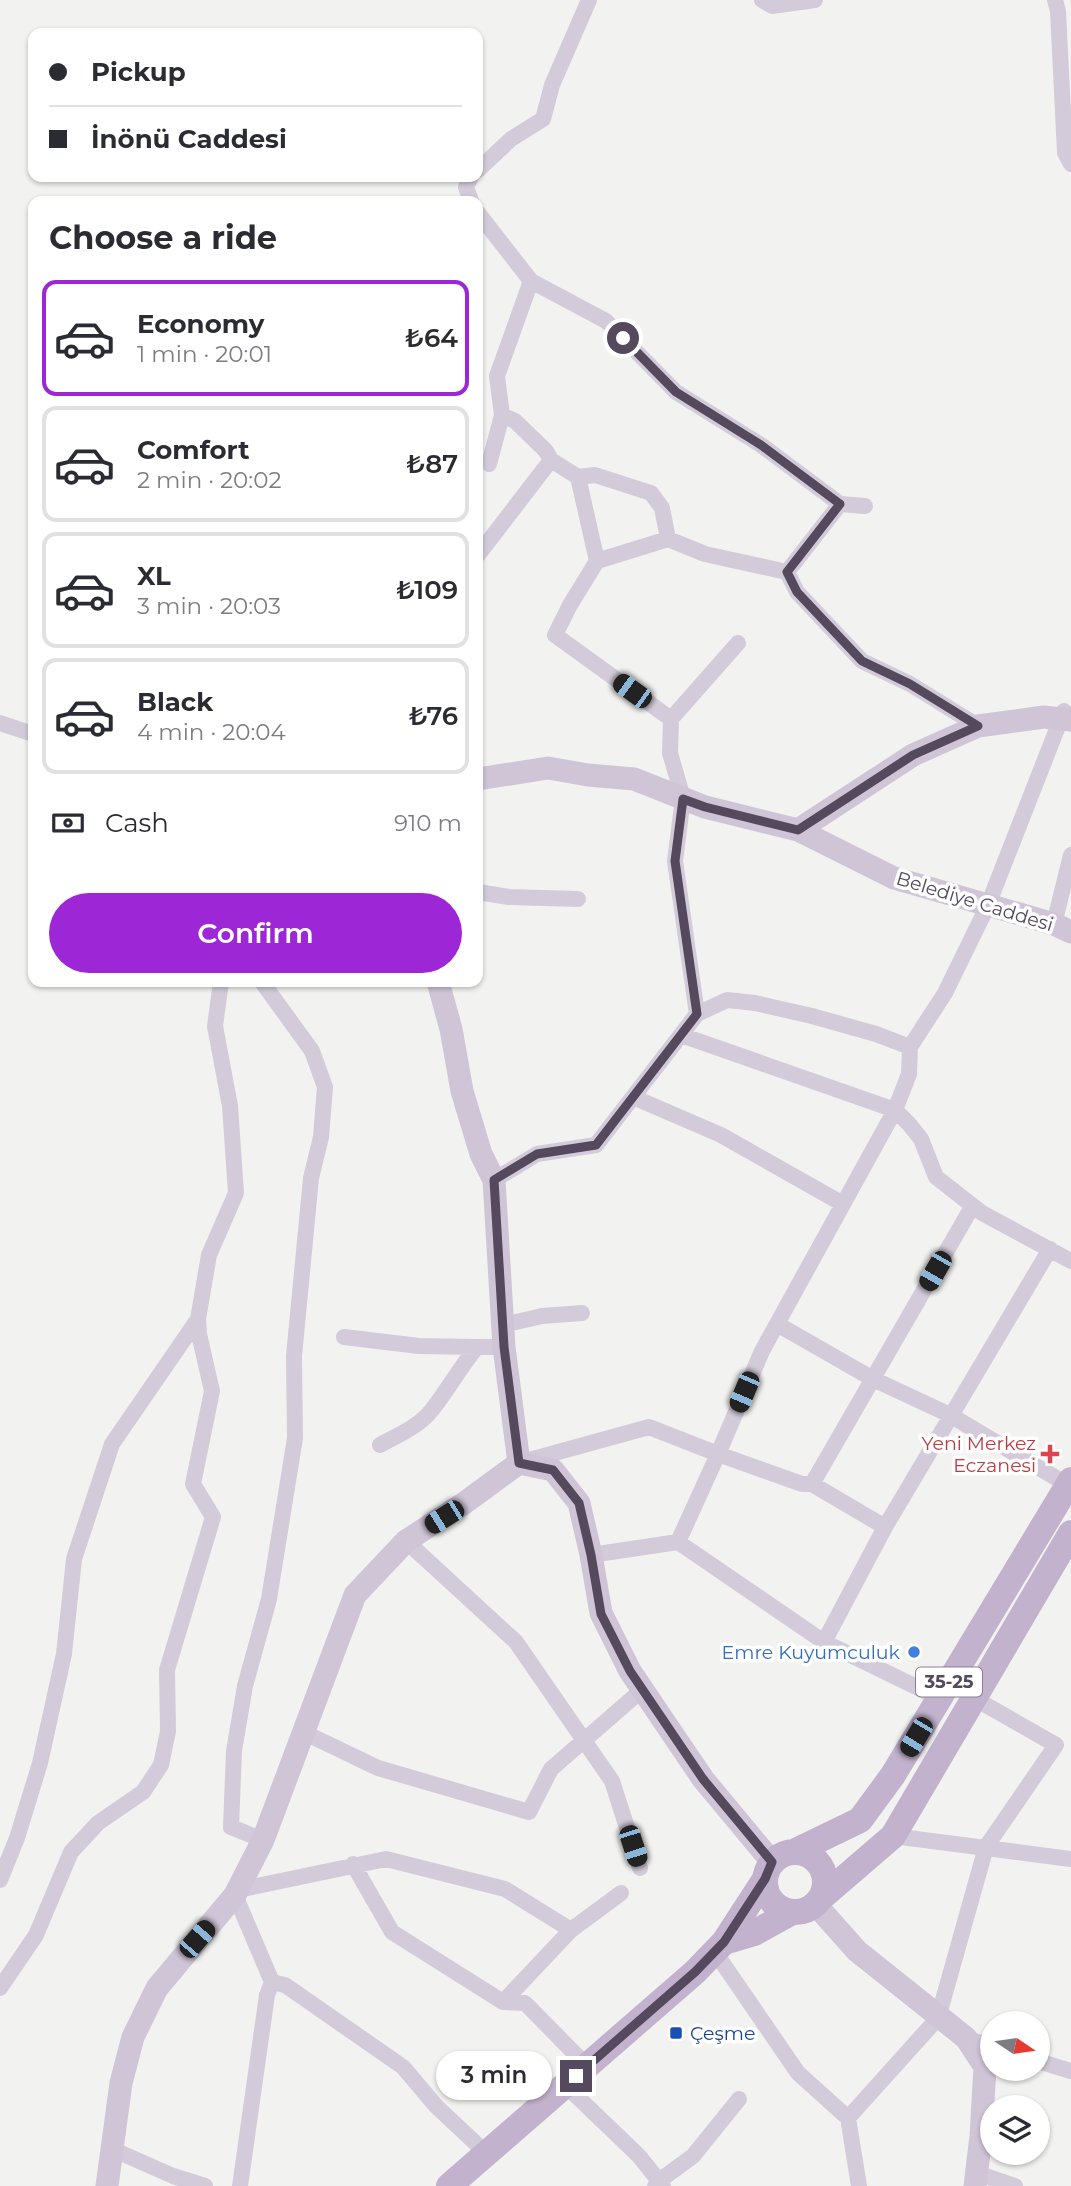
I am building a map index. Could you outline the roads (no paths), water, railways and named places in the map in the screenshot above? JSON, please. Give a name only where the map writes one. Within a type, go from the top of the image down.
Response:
[{"type":"main road","points":[[798,830],[913,755],[978,726],[1062,715]]},
{"type":"main road","name":"Belediye Caddesi","points":[[483,778],[548,768],[634,779],[705,807],[798,830],[894,878],[1062,928]]},
{"type":"main road","points":[[439,987],[451,1029],[462,1091],[481,1154],[494,1180],[503,1336],[519,1463]]},
{"type":"main road","points":[[107,2186],[121,2083],[133,2036],[157,1988],[237,1892],[263,1840],[355,1595],[406,1541],[519,1463],[553,1470],[579,1503],[601,1614],[630,1671],[703,1779],[778,1864]]},
{"type":"main road","name":"35-25","points":[[449,2186],[695,1972],[720,1947],[778,1864],[860,1820],[893,1775],[1069,1483]]},
{"type":"main road","name":"35-25","points":[[720,1947],[809,1905],[893,1836],[1071,1533]]},
{"type":"main road","points":[[813,1857],[824,1871],[826,1880],[809,1905],[783,1909],[769,1897],[778,1864],[813,1857]]},
{"type":"main road","points":[[809,1905],[857,1951],[966,2038],[985,2067],[976,2179]]},
{"type":"street","points":[[483,165],[511,139],[543,119],[552,85],[589,0]]},
{"type":"street","points":[[762,0],[772,6],[815,0]]},
{"type":"street","points":[[1055,0],[1058,11],[1065,153],[1071,164]]},
{"type":"street","points":[[483,219],[531,281],[606,321],[676,392],[761,445],[840,504],[865,506]]},
{"type":"street","points":[[489,464],[502,415],[497,376],[531,281]]},
{"type":"street","points":[[502,415],[515,421],[546,451],[551,460],[578,477],[595,475],[651,493],[662,508],[667,539]]},
{"type":"street","points":[[483,548],[551,460]]},
{"type":"street","points":[[578,477],[597,561]]},
{"type":"street","points":[[787,572],[840,504]]},
{"type":"street","points":[[671,719],[555,635],[597,561],[667,539],[705,554],[787,572]]},
{"type":"street","points":[[787,572],[797,592],[862,661],[910,684],[978,726]]},
{"type":"street","points":[[697,1014],[675,861],[683,799],[670,753],[671,719],[738,643]]},
{"type":"street","points":[[678,1542],[761,1351],[895,1110],[909,1073],[910,1047],[945,993],[988,905],[1062,715]]},
{"type":"street","points":[[0,723],[28,732]]},
{"type":"street","points":[[1062,928],[1071,855]]},
{"type":"street","points":[[483,893],[509,897],[578,899]]},
{"type":"street","points":[[0,1988],[36,1935],[71,1852],[98,1823],[143,1792],[161,1765],[168,1731],[167,1670],[213,1517],[193,1484],[212,1391],[198,1320],[209,1255],[236,1193],[230,1106],[215,1026],[219,987]]},
{"type":"street","points":[[263,1840],[231,1827],[234,1751],[245,1686],[269,1599],[295,1438],[294,1356],[311,1178],[321,1138],[325,1087],[312,1051],[266,987]]},
{"type":"street","points":[[494,1180],[537,1154],[596,1145],[697,1014],[727,1000],[755,1003],[876,1034],[910,1047]]},
{"type":"street","points":[[681,1035],[895,1110],[921,1139],[936,1177],[972,1207],[1071,1261]]},
{"type":"street","points":[[633,1097],[720,1135],[843,1204]]},
{"type":"street","points":[[812,1484],[972,1207]]},
{"type":"street","points":[[824,1642],[885,1527],[1050,1249]]},
{"type":"street","points":[[344,1337],[419,1346],[477,1347],[542,1316],[582,1314]]},
{"type":"street","points":[[0,1880],[17,1838],[40,1763],[64,1654],[75,1559],[112,1444],[198,1320]]},
{"type":"street","points":[[776,1324],[873,1379],[950,1415],[1069,1483]]},
{"type":"street","points":[[380,1445],[411,1429],[430,1412],[462,1364],[477,1347]]},
{"type":"street","points":[[519,1463],[649,1427],[802,1484],[812,1484],[885,1527]]},
{"type":"street","points":[[406,1541],[516,1643],[612,1781],[640,1868]]},
{"type":"street","points":[[591,1555],[678,1542],[824,1642],[939,1698]]},
{"type":"street","points":[[303,1732],[378,1768],[529,1812],[551,1769],[643,1689]]},
{"type":"street","points":[[848,2118],[938,2018],[986,1847],[1056,1745],[986,1705]]},
{"type":"street","points":[[893,1836],[1069,1854]]},
{"type":"street","points":[[240,2186],[267,1995],[272,1982],[237,1892],[353,1864],[386,1859],[506,1889],[571,1930]]},
{"type":"street","points":[[353,1864],[392,1932],[503,2002],[525,2003],[587,2066]]},
{"type":"street","points":[[503,2002],[571,1930],[621,1893]]},
{"type":"street","points":[[720,1947],[797,2073],[848,2118],[859,2186]]},
{"type":"street","points":[[272,1982],[285,1985],[403,2067],[436,2106],[486,2153]]},
{"type":"street","points":[[966,2038],[980,2043]]},
{"type":"street","points":[[1050,2065],[1071,2071]]},
{"type":"street","points":[[565,2085],[639,2156],[659,2184],[693,2156],[739,2099]]},
{"type":"street","points":[[112,2149],[173,2176],[205,2186]]},
{"type":"street","points":[[976,2179],[1015,2186]]},
{"type":"place","name":"Yeni Merkez Eczanesi","points":[[1050,1454]]},
{"type":"place","name":"Emre Kuyumculuk","points":[[914,1652]]},
{"type":"place","name":"Çeşme","points":[[676,2033]]}]
